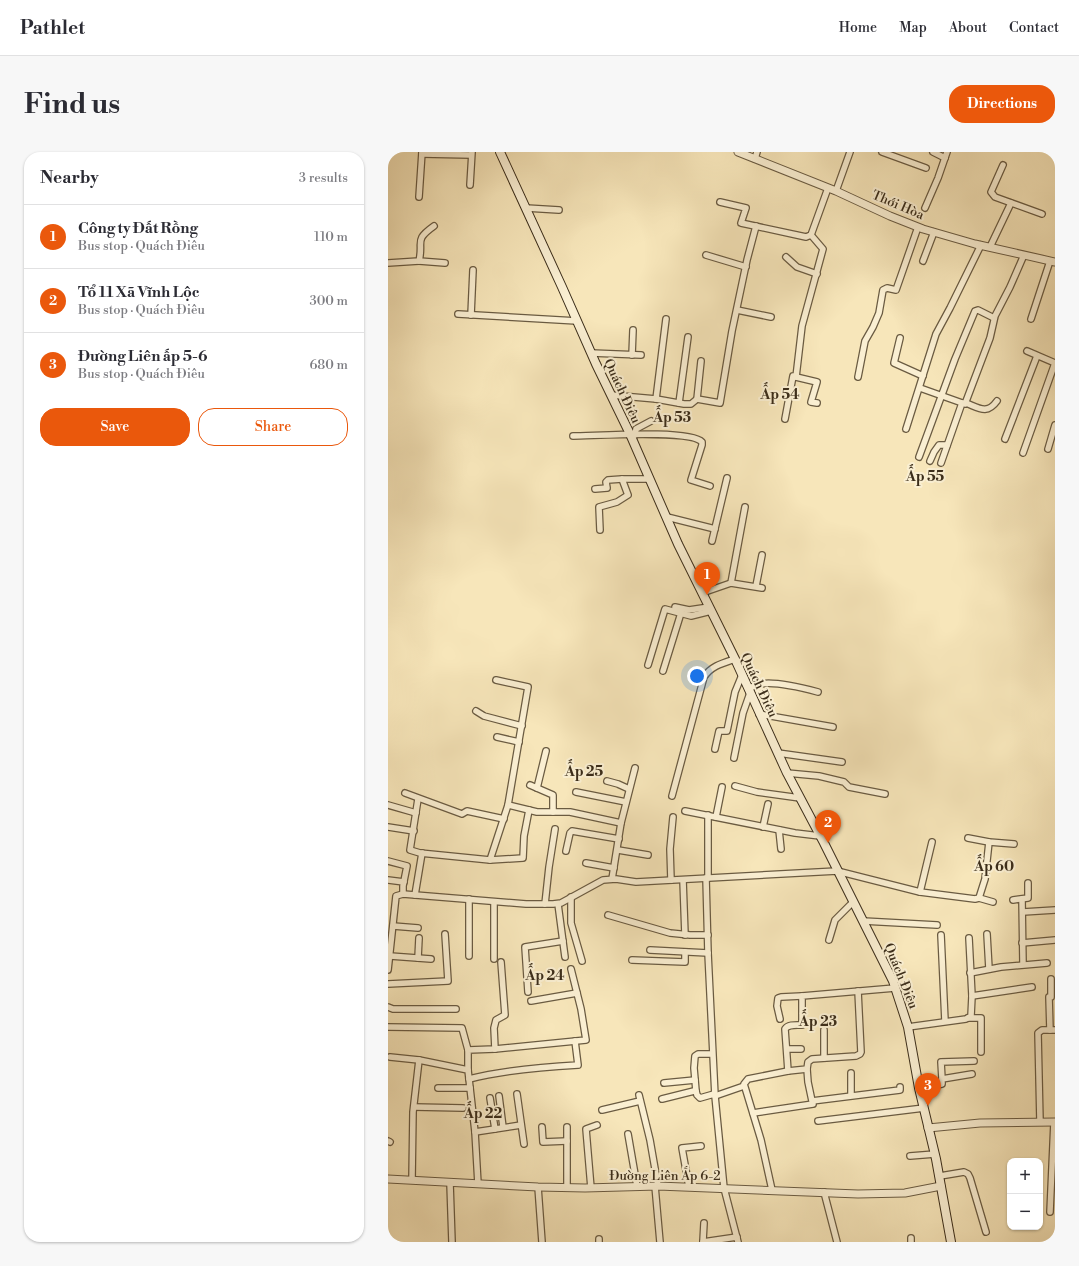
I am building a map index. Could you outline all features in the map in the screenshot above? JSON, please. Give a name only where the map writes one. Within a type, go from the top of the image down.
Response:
[{"type":"main road","name":"Quách Điêu","points":[[500,152],[578,321],[591,353],[632,434],[678,544],[742,675],[787,773],[838,871],[895,988],[908,1027],[919,1088],[940,1176],[951,1242]]},
{"type":"street","name":"Thới Hòa","points":[[738,152],[756,155],[890,216],[918,227],[981,245],[1053,262]]},
{"type":"street","points":[[836,191],[850,152]]},
{"type":"street","points":[[882,152],[926,168]]},
{"type":"street","points":[[925,208],[930,199],[946,155],[933,152]]},
{"type":"street","points":[[419,197],[422,153],[472,154],[470,186]]},
{"type":"street","points":[[1003,165],[992,192],[995,197],[1042,214]]},
{"type":"street","points":[[811,235],[828,188]]},
{"type":"street","points":[[720,202],[746,208],[741,223],[806,237],[811,235]]},
{"type":"street","points":[[990,247],[1011,203]]},
{"type":"street","points":[[526,208],[559,210]]},
{"type":"street","points":[[418,261],[421,253],[420,241],[424,233],[434,226]]},
{"type":"street","points":[[611,395],[656,399],[679,404],[690,404],[697,399],[720,402],[737,310],[756,226]]},
{"type":"street","points":[[858,377],[865,341],[879,313],[883,290],[887,288],[896,290],[918,227]]},
{"type":"street","points":[[923,261],[934,232]]},
{"type":"street","points":[[796,377],[802,326],[823,249],[811,235]]},
{"type":"street","points":[[906,429],[936,334],[981,245]]},
{"type":"street","points":[[706,255],[746,267]]},
{"type":"street","points":[[941,463],[990,338],[994,318],[1024,255]]},
{"type":"street","points":[[786,257],[797,267],[817,274]]},
{"type":"street","points":[[388,263],[418,261],[445,263]]},
{"type":"street","points":[[1031,319],[1053,262]]},
{"type":"street","points":[[471,315],[473,270]]},
{"type":"street","points":[[737,310],[771,317]]},
{"type":"street","points":[[919,457],[975,311],[978,310],[994,318]]},
{"type":"street","points":[[458,314],[578,321]]},
{"type":"street","points":[[656,399],[666,319]]},
{"type":"street","points":[[632,354],[633,330]]},
{"type":"street","points":[[679,404],[688,337]]},
{"type":"street","points":[[900,338],[894,363],[923,376]]},
{"type":"street","points":[[1023,453],[1055,363],[1027,351]]},
{"type":"street","points":[[591,353],[641,355]]},
{"type":"street","points":[[1004,439],[1037,356]]},
{"type":"street","points":[[697,399],[700,361]]},
{"type":"street","points":[[785,419],[793,376],[817,382],[811,402],[817,403]]},
{"type":"street","points":[[920,388],[985,410],[992,408],[997,402]]},
{"type":"street","points":[[632,434],[636,429],[651,421]]},
{"type":"street","points":[[1048,449],[1055,426]]},
{"type":"street","points":[[573,436],[632,434],[685,436],[700,439],[702,445],[691,480],[710,486]]},
{"type":"street","points":[[930,461],[939,445],[947,445]]},
{"type":"street","points":[[712,541],[727,478]]},
{"type":"street","points":[[600,530],[599,507],[617,502],[628,495],[622,479]]},
{"type":"street","points":[[595,489],[607,488],[606,482],[608,480],[650,480]]},
{"type":"street","points":[[731,583],[745,507]]},
{"type":"street","points":[[667,517],[715,529]]},
{"type":"street","points":[[702,593],[731,583],[759,587],[762,555]]},
{"type":"street","points":[[674,607],[689,610],[710,609]]},
{"type":"street","points":[[648,665],[665,609],[691,616],[710,609]]},
{"type":"street","points":[[663,671],[681,614]]},
{"type":"street","points":[[672,796],[704,677],[711,669],[734,659]]},
{"type":"street","points":[[714,749],[718,731],[727,731],[735,692],[742,675]]},
{"type":"street","points":[[490,860],[508,805],[528,687],[496,680]]},
{"type":"street","points":[[734,758],[749,691],[760,684],[766,684],[792,686],[818,692]]},
{"type":"street","points":[[476,711],[484,716],[522,726]]},
{"type":"street","points":[[759,714],[833,727]]},
{"type":"street","points":[[497,736],[519,742]]},
{"type":"street","points":[[537,788],[546,751]]},
{"type":"street","points":[[778,753],[842,762]]},
{"type":"street","points":[[612,879],[618,850],[621,823],[635,768]]},
{"type":"street","points":[[787,773],[819,776],[844,782],[849,787],[886,794]]},
{"type":"street","points":[[606,781],[629,789]]},
{"type":"street","points":[[530,785],[553,795],[553,812]]},
{"type":"street","points":[[735,786],[758,792],[800,798]]},
{"type":"street","points":[[716,817],[722,787]]},
{"type":"street","points":[[576,792],[626,802]]},
{"type":"street","points":[[405,793],[462,814],[467,811],[504,819]]},
{"type":"street","points":[[418,799],[410,850],[422,853],[490,860],[523,858],[524,836],[529,810]]},
{"type":"street","points":[[763,827],[768,804]]},
{"type":"street","points":[[388,805],[416,813]]},
{"type":"street","points":[[508,805],[529,810],[570,812],[621,823]]},
{"type":"street","points":[[685,811],[779,830],[820,836]]},
{"type":"street","points":[[704,1223],[703,1242],[738,1240],[724,1188],[712,1054],[708,953],[708,815]]},
{"type":"street","points":[[671,880],[670,849],[673,817]]},
{"type":"street","points":[[388,827],[414,831]]},
{"type":"street","points":[[545,904],[555,829]]},
{"type":"street","points":[[779,830],[781,849]]},
{"type":"street","points":[[566,851],[571,831],[619,839]]},
{"type":"street","points":[[968,838],[989,842],[1014,844]]},
{"type":"street","points":[[920,892],[932,842]]},
{"type":"street","points":[[979,898],[984,879],[989,842]]},
{"type":"street","points":[[618,850],[648,855]]},
{"type":"street","points":[[414,895],[422,853]]},
{"type":"street","points":[[388,861],[407,866],[403,894]]},
{"type":"street","points":[[586,863],[614,868]]},
{"type":"street","points":[[388,970],[390,956],[390,932],[393,926],[396,896],[403,894],[494,902],[558,904],[603,880],[612,879],[636,882],[838,871],[920,892],[975,899],[979,898],[993,902]]},
{"type":"street","points":[[388,880],[404,882]]},
{"type":"street","points":[[683,880],[685,935]]},
{"type":"street","points":[[1014,900],[1029,898],[1028,883]]},
{"type":"street","points":[[571,897],[571,924],[582,961]]},
{"type":"street","points":[[1022,899],[1023,964]]},
{"type":"street","points":[[469,900],[469,956]]},
{"type":"street","points":[[494,902],[494,959]]},
{"type":"street","points":[[829,940],[835,920],[853,902]]},
{"type":"street","points":[[558,904],[565,958]]},
{"type":"street","points":[[1023,912],[1055,910]]},
{"type":"street","points":[[608,915],[670,933],[685,935],[708,934]]},
{"type":"street","points":[[863,921],[937,924]]},
{"type":"street","points":[[393,926],[418,928]]},
{"type":"street","points":[[388,984],[448,980],[445,934]]},
{"type":"street","points":[[988,934],[989,969]]},
{"type":"street","points":[[941,935],[945,1022]]},
{"type":"street","points":[[418,958],[419,938]]},
{"type":"street","points":[[968,1018],[971,1016],[972,1012],[969,938]]},
{"type":"street","points":[[1022,943],[1055,940]]},
{"type":"street","points":[[528,992],[525,946],[563,941]]},
{"type":"street","points":[[650,950],[708,953]]},
{"type":"street","points":[[632,960],[685,962],[685,952]]},
{"type":"street","points":[[390,956],[431,960]]},
{"type":"street","points":[[496,1049],[494,1028],[496,1020],[505,1015],[501,962]]},
{"type":"street","points":[[970,973],[1023,964],[1046,963]]},
{"type":"street","points":[[468,1050],[496,1049],[586,1039],[571,969]]},
{"type":"street","points":[[1040,1122],[1038,1033],[1042,1030],[1052,1030],[1050,997],[1051,979]]},
{"type":"street","points":[[972,996],[1032,987]]},
{"type":"street","points":[[780,1019],[777,1006],[778,998],[781,997],[895,988]]},
{"type":"street","points":[[858,991],[861,1053],[856,1056],[824,1058],[809,1061],[807,1064],[807,1069],[812,1100],[900,1090],[900,1087]]},
{"type":"street","points":[[531,1001],[577,992]]},
{"type":"street","points":[[788,1071],[785,1029],[790,1025],[802,1025],[802,996]]},
{"type":"street","points":[[388,1007],[394,1009],[456,1009]]},
{"type":"street","points":[[908,1027],[968,1018],[981,1018],[981,1052]]},
{"type":"street","points":[[388,1027],[462,1028],[468,1050],[468,1070],[475,1132],[478,1184]]},
{"type":"street","points":[[824,1030],[824,1058]]},
{"type":"street","points":[[469,1079],[502,1071],[578,1065],[575,1041]]},
{"type":"street","points":[[787,1049],[800,1048]]},
{"type":"street","points":[[712,1054],[699,1054],[695,1056],[695,1080],[697,1095],[700,1098],[744,1086]]},
{"type":"street","points":[[390,1057],[419,1060],[468,1070]]},
{"type":"street","points":[[412,1180],[414,1107],[419,1060]]},
{"type":"street","points":[[919,1088],[942,1084],[941,1062],[974,1061]]},
{"type":"street","points":[[772,1190],[761,1140],[744,1084],[748,1079],[788,1071],[807,1069]]},
{"type":"street","points":[[851,1073],[851,1095]]},
{"type":"street","points":[[942,1079],[972,1074]]},
{"type":"street","points":[[664,1083],[695,1080]]},
{"type":"street","points":[[438,1088],[470,1088]]},
{"type":"street","points":[[662,1099],[696,1091]]},
{"type":"street","points":[[516,1094],[524,1144]]},
{"type":"street","points":[[499,1096],[504,1128]]},
{"type":"street","points":[[490,1098],[495,1129]]},
{"type":"street","points":[[602,1110],[640,1098],[650,1140],[657,1186],[660,1242]]},
{"type":"street","points":[[753,1113],[813,1104]]},
{"type":"street","points":[[414,1107],[463,1108]]},
{"type":"street","points":[[818,1121],[924,1108]]},
{"type":"street","points":[[928,1128],[980,1123],[1054,1122],[1050,1212]]},
{"type":"street","points":[[475,1132],[521,1124]]},
{"type":"street","points":[[590,1188],[586,1129],[587,1127],[597,1126]]},
{"type":"street","points":[[542,1127],[543,1142],[567,1141]]},
{"type":"street","points":[[567,1127],[567,1187]]},
{"type":"street","points":[[628,1134],[637,1186]]},
{"type":"street","points":[[689,1187],[682,1148],[701,1146]]},
{"type":"street","points":[[910,1156],[935,1154]]},
{"type":"street","points":[[940,1176],[964,1172],[968,1174],[986,1232]]},
{"type":"street","name":"Đường Liên Ấp 6-2","points":[[388,1179],[538,1187],[590,1188],[657,1186],[858,1194],[905,1193],[941,1186]]},
{"type":"street","points":[[450,1183],[452,1242]]},
{"type":"street","points":[[538,1187],[542,1242]]},
{"type":"street","points":[[824,1192],[837,1242]]},
{"type":"place","name":"Công ty Đất Rồng","points":[[707,595]]},
{"type":"place","name":"Tổ 11 Xã Vĩnh Lộc","points":[[828,843]]},
{"type":"place","name":"Đường Liên ấp 5-6","points":[[928,1106]]},
{"type":"district","name":"Ấp 54","points":[[780,395]]},
{"type":"district","name":"Ấp 53","points":[[672,418]]},
{"type":"district","name":"Ấp 55","points":[[925,477]]},
{"type":"district","name":"Ấp 25","points":[[584,772]]},
{"type":"district","name":"Ấp 60","points":[[994,867]]},
{"type":"district","name":"Ấp 24","points":[[545,976]]},
{"type":"district","name":"Ấp 23","points":[[818,1022]]},
{"type":"district","name":"Ấp 22","points":[[483,1114]]}]
